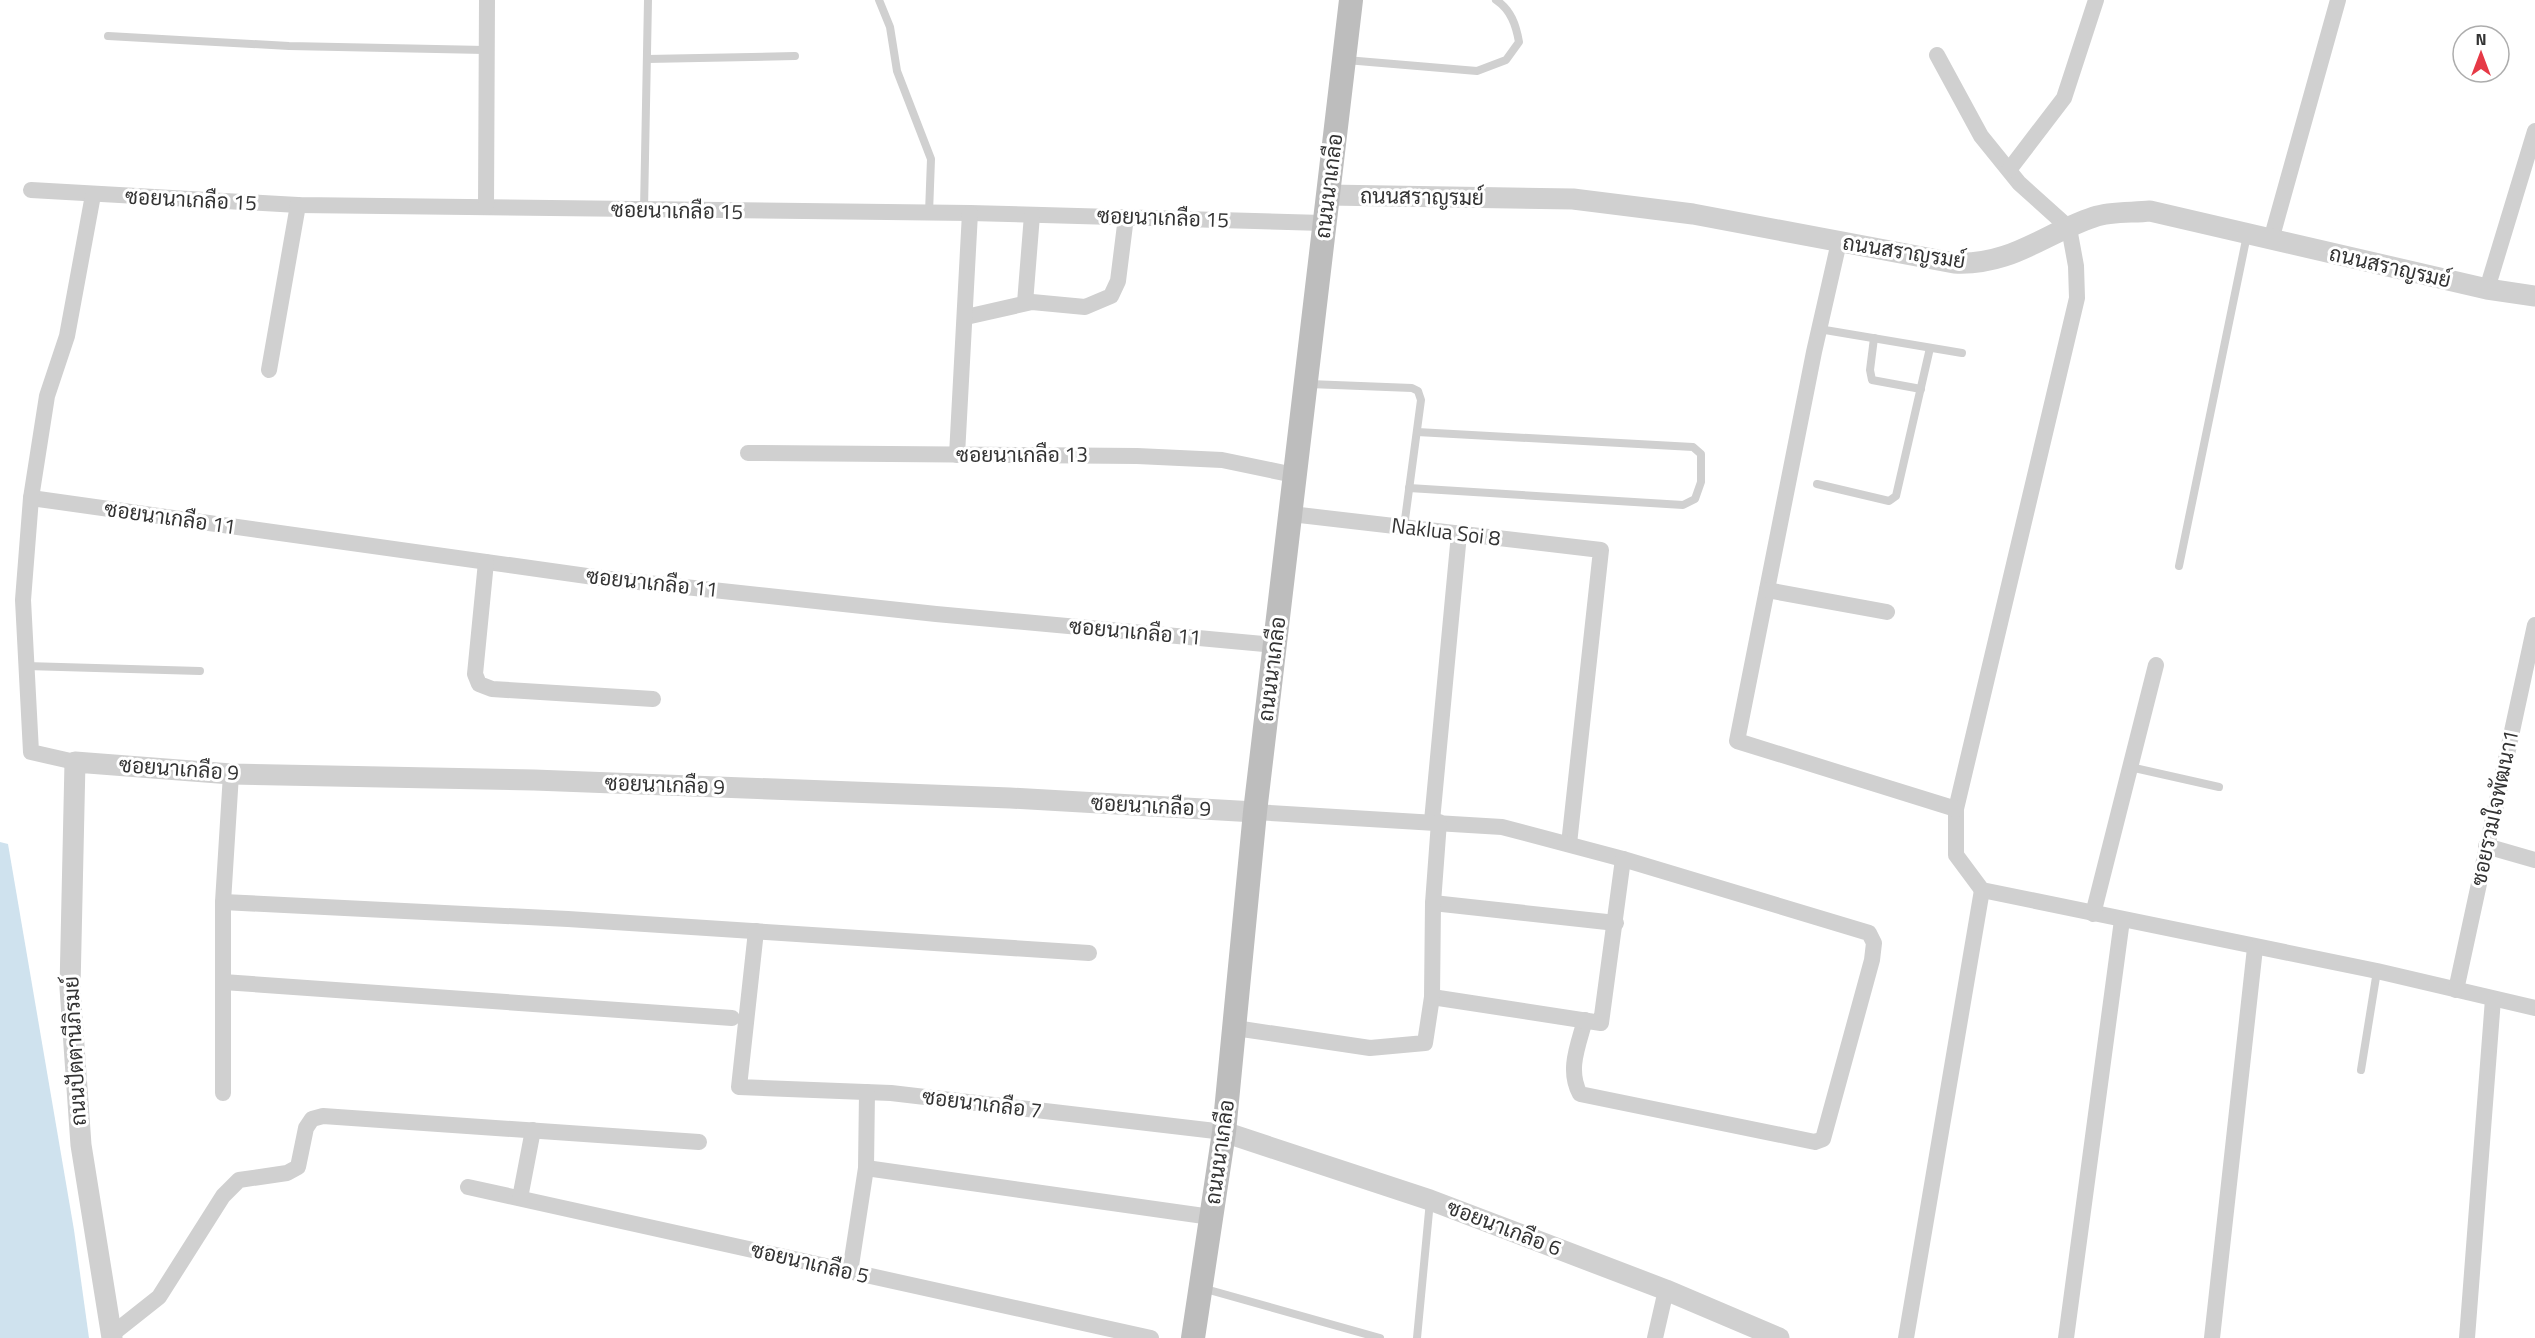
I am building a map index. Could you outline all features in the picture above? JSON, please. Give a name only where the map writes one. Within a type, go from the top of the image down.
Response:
[{"type":"main road","name":"ถนนนาเกลือ","points":[[1193,1338],[1224,1132],[1255,812],[1351,0]]},
{"type":"street","points":[[486,207],[487,0]]},
{"type":"street","points":[[2008,170],[2064,98],[2096,0]]},
{"type":"street","points":[[2271,240],[2338,0]]},
{"type":"street","points":[[1937,55],[1981,136],[2019,183],[2069,228],[2076,266],[2077,298],[1956,809],[1956,855],[1982,890],[2254,948],[2377,971],[2535,1008]]},
{"type":"street","points":[[2487,289],[2535,131]]},
{"type":"street","name":"ซอยนาเกลือ 15","points":[[31,190],[298,205],[970,213],[1323,223]]},
{"type":"street","points":[[75,762],[31,752],[23,600],[31,498],[47,396],[67,336],[93,195]]},
{"type":"street","name":"ถนนสราญรมย์","points":[[1328,195],[1573,199],[1693,213],[1954,263],[1976,264],[2000,260],[2096,216],[2150,211],[2487,289],[2535,296]]},
{"type":"street","points":[[269,370],[298,205]]},
{"type":"street","points":[[957,454],[970,213]]},
{"type":"street","points":[[1025,303],[1032,215]]},
{"type":"street","points":[[966,317],[1025,303],[1085,307],[1111,296],[1118,281],[1126,217]]},
{"type":"street","points":[[1839,242],[1819,329],[1737,741],[1956,809]]},
{"type":"street","name":"ซอยนาเกลือ 13","points":[[748,453],[1137,456],[1222,460],[1294,475]]},
{"type":"street","name":"ซอยนาเกลือ 11","points":[[31,498],[601,578],[902,610],[1275,645]]},
{"type":"street","name":"Naklua Soi 8","points":[[1291,514],[1601,550],[1569,844]]},
{"type":"street","points":[[1235,1028],[1370,1048],[1425,1043],[1432,997],[1435,822],[1459,534]]},
{"type":"street","points":[[486,562],[475,675],[479,684],[492,689],[653,699]]},
{"type":"street","points":[[1767,590],[1887,612]]},
{"type":"street","name":"ซอยรวมใจพัฒนา1","points":[[2456,990],[2535,625]]},
{"type":"street","points":[[2093,914],[2156,665]]},
{"type":"street","name":"ซอยนาเกลือ 9","points":[[75,762],[231,774],[534,780],[1010,798],[1255,812]]},
{"type":"street","name":"ถนนปัตตานีภิรมย์","points":[[75,762],[70,988],[81,1145],[112,1336]]},
{"type":"street","points":[[223,1093],[223,902],[231,774]]},
{"type":"street","points":[[1255,812],[1502,827],[1623,859],[1869,933],[1874,944],[1872,960],[1823,1139],[1807,1142],[1580,1094],[1573,1080],[1575,1056],[1585,1020]]},
{"type":"street","points":[[2486,846],[2535,860]]},
{"type":"street","points":[[1432,997],[1601,1023],[1623,859]]},
{"type":"street","points":[[1906,1338],[1982,890]]},
{"type":"street","points":[[223,902],[756,931],[1089,953]]},
{"type":"street","points":[[1432,903],[1616,923]]},
{"type":"street","points":[[2066,1338],[2122,920]]},
{"type":"street","name":"ซอยนาเกลือ 7","points":[[756,931],[739,1087],[867,1092],[1224,1132]]},
{"type":"street","points":[[2212,1338],[2254,948]]},
{"type":"street","points":[[223,982],[732,1018]]},
{"type":"street","points":[[2467,1338],[2493,999]]},
{"type":"street","points":[[850,1272],[866,1168],[867,1092]]},
{"type":"street","points":[[112,1336],[159,1297],[223,1196],[239,1180],[287,1173],[298,1167],[306,1128],[312,1119],[323,1116],[699,1142]]},
{"type":"street","points":[[520,1198],[533,1130]]},
{"type":"street","name":"ซอยนาเกลือ 6","points":[[1224,1132],[1430,1200],[1666,1290],[1779,1338]]},
{"type":"street","points":[[866,1168],[1211,1217]]},
{"type":"street","name":"ซอยนาเกลือ 5","points":[[468,1186],[1151,1338]]},
{"type":"street","points":[[1655,1338],[1666,1290]]},
{"type":"lane","points":[[645,210],[648,0]]},
{"type":"lane","points":[[879,0],[890,27],[897,70],[931,159],[929,213]]},
{"type":"lane","points":[[1344,60],[1477,70],[1506,60],[1519,42],[1516,25],[1505,6],[1496,0]]},
{"type":"lane","points":[[108,36],[289,46],[485,50]]},
{"type":"lane","points":[[647,59],[795,56]]},
{"type":"lane","points":[[2179,566],[2247,234]]},
{"type":"lane","points":[[1819,329],[1962,353]]},
{"type":"lane","points":[[1874,338],[1870,370],[1872,380],[1921,389]]},
{"type":"lane","points":[[1817,484],[1892,500],[1896,496],[1930,348]]},
{"type":"lane","points":[[1305,383],[1412,388],[1418,391],[1421,400],[1404,527]]},
{"type":"lane","points":[[1409,488],[1683,505],[1695,499],[1701,482],[1701,454],[1693,447],[1417,432]]},
{"type":"lane","points":[[26,666],[200,671]]},
{"type":"lane","points":[[2130,767],[2219,787]]},
{"type":"lane","points":[[2361,1070],[2377,971]]},
{"type":"lane","points":[[1417,1338],[1430,1200]]},
{"type":"lane","points":[[1201,1288],[1380,1338]]},
{"type":"water","points":[[0,842],[8,844],[74,1230],[89,1338],[0,1338]]}]
